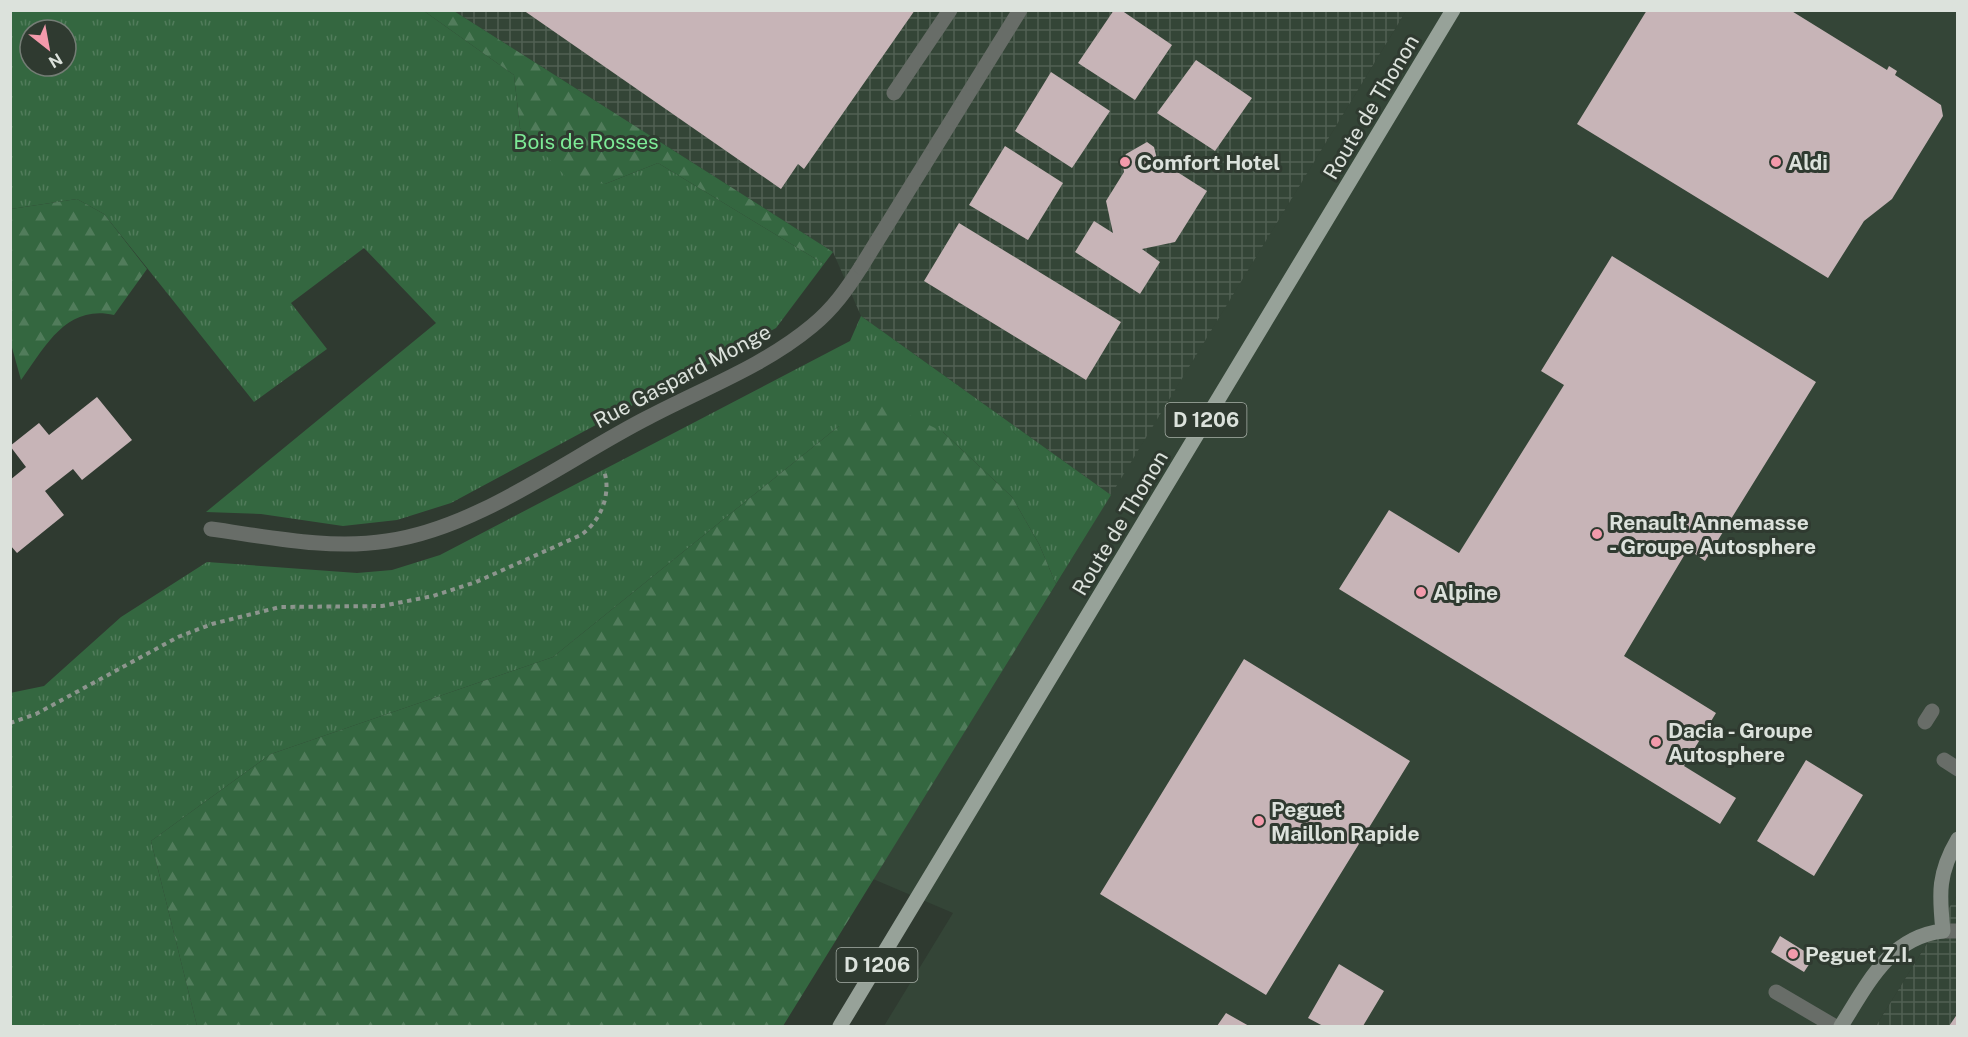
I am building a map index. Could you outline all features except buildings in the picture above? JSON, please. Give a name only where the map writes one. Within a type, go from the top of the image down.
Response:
[{"type":"main road","name":"Route de Thonon","points":[[840,1026],[1454,10]]},
{"type":"street","points":[[894,93],[950,10]]},
{"type":"street","name":"Rue Gaspard Monge","points":[[211,529],[322,544],[368,543],[404,538],[472,515],[647,418],[759,362],[800,335],[835,306],[1020,10]]},
{"type":"street","points":[[1944,760],[1958,769]]},
{"type":"street","points":[[1841,1026],[1875,972],[1893,952],[1924,934],[1951,931],[1939,893],[1945,863],[1958,838]]},
{"type":"street","points":[[1776,992],[1834,1026]]},
{"type":"path","points":[[10,723],[36,714],[178,638],[212,624],[280,607],[382,606],[433,596],[476,582],[581,535],[592,528],[603,507],[605,476],[595,448]]},
{"type":"shaded area","points":[[454,11],[1406,11],[1111,495],[861,316],[833,252]]},
{"type":"shaded area","points":[[1406,11],[1957,11],[1957,895],[1876,1026],[884,1026],[953,913],[873,879]]},
{"type":"shaded area","points":[[1957,895],[1957,1026],[1876,1026]]},
{"type":"green space","points":[[11,11],[424,11],[514,75],[520,128],[605,184],[658,163],[824,264],[776,328],[451,503],[397,520],[343,526],[261,514],[206,512],[436,323],[364,248],[291,303],[327,349],[254,402],[104,214],[77,199],[11,209]]},
{"type":"green space","name":"Bois de Rosses","points":[[424,11],[454,11],[833,252],[824,264],[658,163],[605,184],[567,178],[520,128],[514,75]]},
{"type":"green space","points":[[77,199],[104,214],[147,269],[114,315],[97,313],[70,322],[48,342],[21,380],[11,344],[11,209]]},
{"type":"green space","points":[[861,316],[1111,495],[1056,584],[1039,544],[1012,497],[943,432],[839,426],[553,657],[271,754],[151,841],[197,1026],[11,1026],[10,693],[44,686],[121,617],[207,562],[357,573],[392,570],[440,555],[850,341]]},
{"type":"green space","points":[[881,401],[943,432],[1012,497],[1039,544],[1056,584],[783,1026],[197,1026],[151,841],[271,754],[553,657],[839,426]]},
{"type":"place","name":"Comfort Hotel","points":[[1125,162]]},
{"type":"place","name":"Aldi","points":[[1776,162]]},
{"type":"place","name":"Renault Annemasse - Groupe Autosphere","points":[[1597,534]]},
{"type":"place","name":"Alpine","points":[[1421,592]]},
{"type":"place","name":"Dacia - Groupe Autosphere","points":[[1656,742]]},
{"type":"place","name":"Peguet Maillon Rapide","points":[[1259,821]]},
{"type":"place","name":"Peguet Z.I.","points":[[1793,954]]}]
